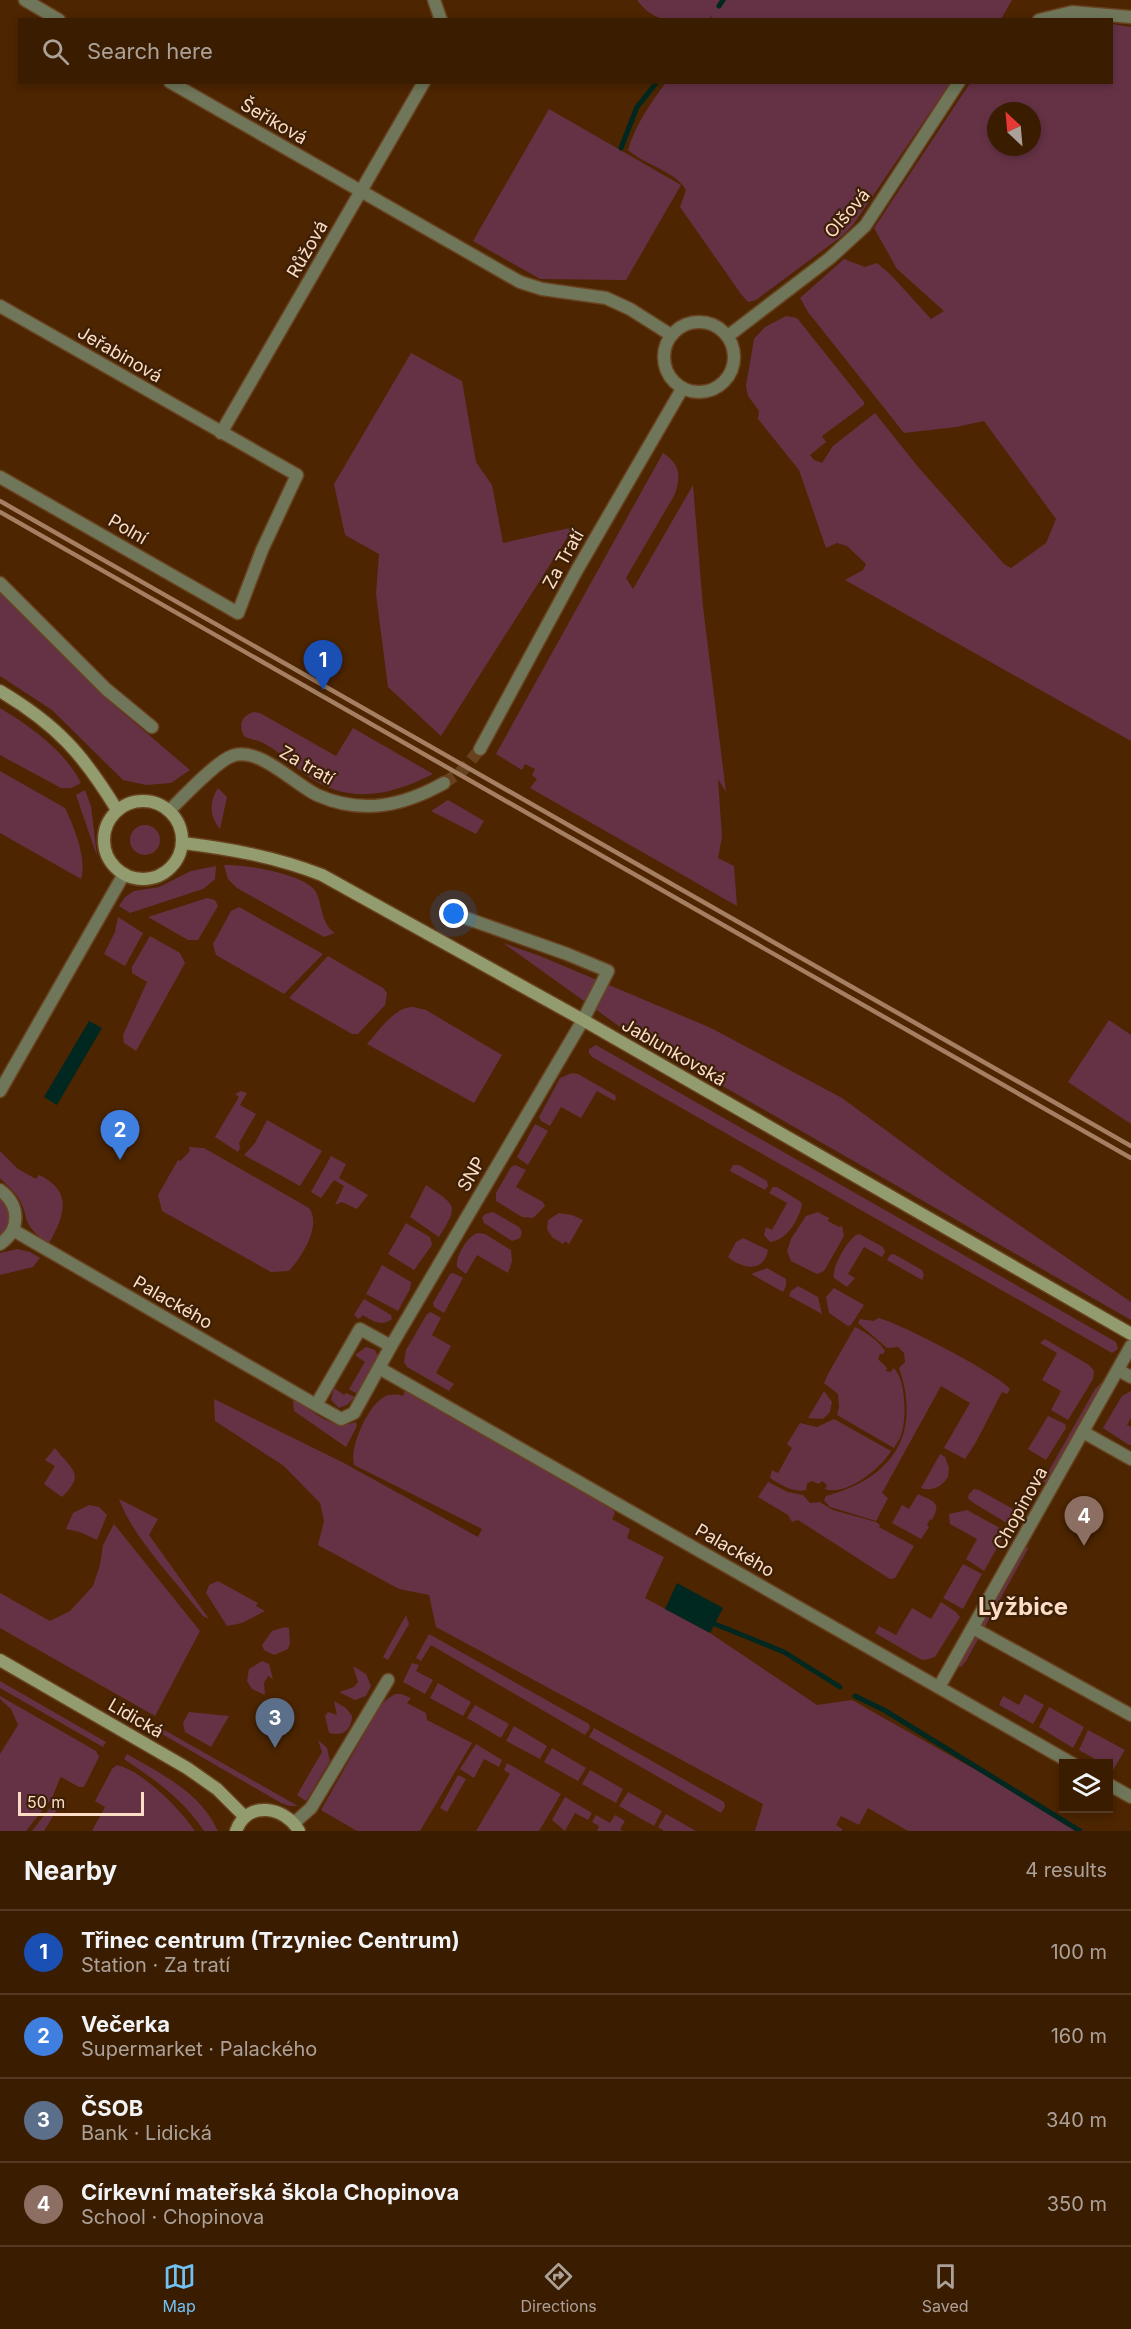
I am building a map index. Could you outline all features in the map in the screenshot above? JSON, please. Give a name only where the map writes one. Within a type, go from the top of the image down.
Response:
[{"type":"main road","points":[[0,691],[57,731],[81,754],[117,810]]},
{"type":"main road","points":[[149,801],[170,810],[179,825],[183,843],[172,866],[162,875],[149,879],[136,879],[124,874],[114,866],[107,856],[104,844],[107,825],[117,810],[127,804],[149,801]]},
{"type":"main road","name":"Jablunkovská","points":[[183,843],[243,851],[300,866],[322,875],[583,1020],[1131,1334]]},
{"type":"main road","name":"Lidická","points":[[0,1660],[187,1768],[217,1789],[245,1817]]},
{"type":"main road","points":[[236,1831],[245,1817],[266,1809],[286,1815],[296,1827]]},
{"type":"street","points":[[25,0],[56,18]]},
{"type":"street","points":[[434,0],[440,18]]},
{"type":"street","points":[[1047,18],[1072,12],[1131,17]]},
{"type":"street","name":"Šeříková","points":[[174,84],[361,191]]},
{"type":"street","name":"Růžová","points":[[221,433],[423,84]]},
{"type":"street","name":"Olšová","points":[[728,336],[830,258],[865,226],[958,84]]},
{"type":"street","points":[[361,191],[520,282],[542,289],[606,298],[630,309],[671,335]]},
{"type":"street","name":"Jeřabinová","points":[[0,306],[297,475],[262,550],[238,613]]},
{"type":"street","points":[[693,322],[706,322],[718,327],[728,336],[735,356],[733,368],[721,386],[708,392],[695,393],[682,389],[670,378],[664,364],[664,349],[671,335],[681,326],[693,322]]},
{"type":"street","name":"Za Tratí","points":[[480,749],[577,570],[682,389]]},
{"type":"street","name":"Polní","points":[[0,477],[238,613]]},
{"type":"street","points":[[0,583],[106,689],[152,727]]},
{"type":"street","name":"Za tratí","points":[[170,810],[212,770],[232,756],[255,756],[316,795],[345,804],[381,807],[417,798],[444,783]]},
{"type":"street","points":[[0,1091],[124,874]]},
{"type":"street","name":"SNP","points":[[379,1368],[583,1020],[608,971],[460,916]]},
{"type":"street","points":[[0,1190],[8,1196],[16,1212],[13,1230],[0,1244]]},
{"type":"street","name":"Palackého","points":[[13,1230],[341,1419],[354,1413],[379,1368],[1064,1759]]},
{"type":"street","points":[[316,1405],[360,1329],[391,1346]]},
{"type":"street","name":"Chopinova","points":[[939,1687],[1131,1346]]},
{"type":"street","points":[[1118,1370],[1131,1377]]},
{"type":"street","points":[[1083,1432],[1131,1459]]},
{"type":"street","points":[[973,1628],[1131,1715]]},
{"type":"street","points":[[296,1827],[311,1808],[388,1680]]},
{"type":"street","points":[[1113,1787],[1131,1797]]},
{"type":"shaded area","points":[[637,0],[1012,0],[1002,18],[711,18],[712,15],[710,18],[661,18],[645,9]]},
{"type":"shaded area","points":[[1113,24],[1131,27],[1131,741],[845,580],[863,570],[866,564],[847,546],[837,543],[826,548],[799,470],[758,419],[759,411],[748,396],[746,386],[754,339],[765,327],[786,316],[797,318],[864,402],[864,405],[822,436],[826,442],[810,455],[814,460],[822,463],[833,446],[875,413],[919,468],[1004,564],[1011,568],[1046,543],[1056,519],[984,421],[904,433],[808,312],[800,298],[844,259],[865,267],[877,263],[931,319],[944,311],[897,269],[874,228],[969,84],[1113,84]]},
{"type":"shaded area","points":[[665,84],[949,84],[853,225],[842,236],[756,300],[748,302],[680,207],[686,190],[681,183],[628,150],[649,106]]},
{"type":"shaded area","points":[[549,109],[681,185],[626,280],[540,279],[473,241]]},
{"type":"shaded area","points":[[411,353],[462,381],[476,462],[492,485],[503,543],[574,527],[441,736],[388,687],[376,594],[379,554],[345,535],[334,484]]},
{"type":"shaded area","points":[[663,453],[673,461],[678,470],[675,494],[626,578],[633,589],[693,485],[703,607],[726,792],[718,779],[722,837],[718,858],[734,866],[737,906],[530,788],[537,779],[532,775],[535,769],[525,764],[522,770],[496,754]]},
{"type":"shaded area","points":[[0,592],[116,707],[190,770],[171,783],[146,785],[123,780],[52,710],[0,676]]},
{"type":"shaded area","points":[[0,708],[46,740],[66,760],[81,783],[71,788],[61,788],[0,755]]},
{"type":"shaded area","points":[[254,712],[260,713],[336,756],[353,728],[433,774],[401,788],[385,792],[353,794],[338,791],[306,775],[265,744],[244,736],[241,728],[242,721]]},
{"type":"shaded area","points":[[0,771],[65,808],[81,852],[81,879],[0,833]]},
{"type":"shaded area","points":[[218,788],[227,797],[220,829],[212,814],[213,798]]},
{"type":"shaded area","points":[[85,790],[91,806],[97,856],[76,795]]},
{"type":"shaded area","points":[[448,800],[484,821],[476,834],[431,811]]},
{"type":"shaded area","points":[[145,825],[156,829],[160,840],[156,851],[145,855],[134,851],[130,840],[134,829]]},
{"type":"shaded area","points":[[224,865],[274,871],[310,886],[316,892],[327,925],[335,933],[324,937],[237,888],[228,879]]},
{"type":"shaded area","points":[[216,866],[215,879],[203,889],[130,913],[119,906],[125,897],[134,891],[159,887],[191,871]]},
{"type":"shaded area","points":[[207,898],[215,900],[218,906],[198,940],[188,940],[148,917]]},
{"type":"shaded area","points":[[239,907],[323,954],[284,994],[216,955],[213,944],[231,911]]},
{"type":"shaded area","points":[[118,917],[143,933],[125,966],[104,954],[115,932]]},
{"type":"shaded area","points":[[150,936],[180,953],[185,963],[136,1051],[124,1043],[123,1035],[147,982],[132,973],[132,967]]},
{"type":"shaded area","points":[[503,943],[540,956],[711,1028],[842,1098],[951,1178],[1131,1302],[1131,1320],[623,1029]]},
{"type":"shaded area","points":[[328,956],[383,988],[387,993],[385,1005],[358,1034],[352,1034],[289,998]]},
{"type":"shaded area","points":[[413,1007],[426,1010],[502,1055],[474,1103],[367,1044],[393,1015]]},
{"type":"shaded area","points":[[1109,1020],[1131,1035],[1131,1124],[1068,1082]]},
{"type":"shaded area","points":[[596,1045],[1116,1342],[1118,1349],[1112,1353],[592,1057],[589,1049]]},
{"type":"shaded area","points":[[572,1073],[578,1074],[615,1095],[615,1101],[597,1091],[581,1118],[561,1107],[550,1126],[541,1121],[539,1117],[560,1078]]},
{"type":"shaded area","points":[[241,1091],[247,1093],[240,1105],[256,1114],[239,1143],[238,1152],[215,1137],[239,1097],[235,1094]]},
{"type":"shaded area","points":[[267,1120],[322,1151],[300,1186],[244,1155],[255,1143]]},
{"type":"shaded area","points":[[535,1124],[548,1131],[528,1165],[517,1157]]},
{"type":"shaded area","points":[[189,1147],[204,1148],[309,1208],[313,1223],[312,1232],[299,1258],[289,1271],[271,1272],[162,1211],[158,1195],[178,1160],[180,1161],[190,1151]]},
{"type":"shaded area","points":[[0,1151],[18,1169],[36,1179],[39,1175],[50,1181],[62,1197],[62,1214],[49,1243],[33,1230],[19,1199],[0,1178]]},
{"type":"shaded area","points":[[331,1156],[346,1164],[339,1178],[368,1195],[357,1209],[342,1202],[335,1205],[344,1186],[334,1180],[321,1198],[311,1192]]},
{"type":"shaded area","points":[[515,1165],[526,1170],[516,1187],[543,1202],[545,1206],[533,1218],[522,1217],[496,1201],[496,1193],[511,1167]]},
{"type":"shaded area","points":[[733,1165],[739,1165],[767,1181],[768,1186],[765,1190],[730,1171]]},
{"type":"shaded area","points":[[426,1185],[444,1197],[452,1207],[450,1218],[439,1237],[410,1217]]},
{"type":"shaded area","points":[[773,1187],[777,1187],[801,1202],[802,1205],[798,1217],[787,1234],[770,1242],[764,1235],[766,1227],[772,1230],[787,1203],[769,1193]]},
{"type":"shaded area","points":[[0,1199],[9,1217],[7,1227],[0,1235]]},
{"type":"shaded area","points":[[493,1212],[519,1227],[522,1232],[520,1238],[512,1241],[484,1223],[482,1218],[485,1214]]},
{"type":"shaded area","points":[[818,1212],[829,1218],[828,1221],[839,1227],[842,1226],[844,1236],[824,1271],[817,1274],[791,1261],[787,1251],[791,1239],[806,1216]]},
{"type":"shaded area","points":[[559,1213],[583,1220],[569,1244],[565,1241],[563,1244],[552,1237],[547,1229],[548,1220]]},
{"type":"shaded area","points":[[406,1223],[430,1237],[432,1245],[414,1270],[388,1254]]},
{"type":"shaded area","points":[[478,1233],[485,1234],[511,1250],[512,1261],[508,1273],[477,1255],[466,1274],[457,1267],[463,1247],[470,1238]]},
{"type":"shaded area","points":[[859,1234],[883,1247],[885,1252],[882,1257],[864,1247],[848,1274],[855,1278],[847,1287],[834,1278],[835,1267],[850,1240]]},
{"type":"shaded area","points":[[743,1238],[768,1250],[762,1262],[752,1267],[740,1264],[728,1257],[736,1242]]},
{"type":"shaded area","points":[[17,1249],[30,1252],[40,1258],[33,1267],[0,1275],[0,1253]]},
{"type":"shaded area","points":[[894,1254],[922,1270],[924,1275],[922,1280],[887,1260],[890,1255]]},
{"type":"shaded area","points":[[382,1265],[411,1282],[410,1289],[398,1311],[366,1294]]},
{"type":"shaded area","points":[[767,1268],[786,1279],[783,1292],[751,1274]]},
{"type":"shaded area","points":[[453,1273],[463,1278],[444,1313],[434,1307],[433,1303],[450,1274]]},
{"type":"shaded area","points":[[798,1286],[818,1297],[822,1314],[789,1296],[791,1291]]},
{"type":"shaded area","points":[[834,1288],[864,1305],[851,1325],[848,1326],[829,1313],[826,1297]]},
{"type":"shaded area","points":[[364,1299],[391,1315],[392,1319],[381,1323],[363,1315],[359,1319],[354,1315]]},
{"type":"shaded area","points":[[431,1312],[441,1318],[432,1335],[451,1346],[436,1373],[454,1384],[449,1391],[407,1367],[404,1362],[406,1350],[427,1314]]},
{"type":"shaded area","points":[[878,1318],[947,1349],[987,1372],[1010,1389],[1007,1394],[1002,1392],[965,1459],[944,1448],[970,1403],[941,1386],[882,1493],[888,1498],[876,1521],[830,1507],[824,1500],[826,1496],[869,1478],[885,1465],[896,1450],[904,1433],[907,1413],[899,1368],[905,1362],[904,1353],[898,1347],[887,1348],[858,1323],[860,1319],[874,1321]]},
{"type":"shaded area","points":[[855,1327],[872,1337],[882,1347],[885,1351],[878,1359],[887,1368],[886,1371],[891,1372],[893,1368],[901,1380],[904,1420],[900,1437],[894,1448],[837,1415],[838,1394],[824,1383]]},
{"type":"shaded area","points":[[1045,1339],[1089,1365],[1094,1371],[1093,1379],[1068,1420],[1051,1410],[1061,1391],[1042,1380],[1057,1353],[1040,1343]]},
{"type":"shaded area","points":[[366,1347],[375,1350],[378,1356],[357,1394],[349,1389],[365,1362],[355,1355]]},
{"type":"shaded area","points":[[1104,1380],[1106,1381],[1048,1484],[1043,1481],[1095,1389]]},
{"type":"shaded area","points":[[334,1388],[344,1395],[346,1393],[355,1397],[347,1405],[339,1408],[331,1400]]},
{"type":"shaded area","points":[[405,1391],[612,1509],[615,1513],[612,1519],[630,1529],[627,1538],[664,1557],[645,1598],[710,1633],[817,1705],[852,1700],[1084,1831],[908,1831],[868,1808],[859,1825],[841,1816],[836,1825],[842,1831],[755,1831],[763,1804],[436,1627],[429,1595],[399,1589],[318,1545],[324,1521],[320,1503],[284,1466],[215,1421],[214,1399],[342,1462],[478,1537],[482,1529],[354,1465],[354,1448],[357,1438],[372,1409],[384,1397],[403,1396]]},
{"type":"shaded area","points":[[824,1391],[832,1402],[830,1412],[823,1419],[808,1418]]},
{"type":"shaded area","points":[[1131,1391],[1131,1418],[1127,1425],[1131,1427],[1131,1445],[1129,1445],[1103,1428],[1122,1396]]},
{"type":"shaded area","points":[[294,1398],[323,1419],[339,1424],[356,1422],[357,1426],[346,1447],[294,1411]]},
{"type":"shaded area","points":[[1048,1416],[1065,1424],[1066,1428],[1046,1460],[1028,1449]]},
{"type":"shaded area","points":[[834,1419],[891,1451],[871,1473],[843,1489],[825,1489],[827,1485],[822,1481],[819,1484],[811,1481],[807,1484],[806,1490],[796,1490],[787,1488],[770,1478],[772,1470],[778,1473],[792,1448],[787,1444],[800,1423],[817,1427]]},
{"type":"shaded area","points":[[55,1448],[71,1467],[75,1477],[62,1497],[44,1484],[55,1466],[45,1460]]},
{"type":"shaded area","points":[[940,1454],[945,1457],[949,1468],[948,1477],[937,1487],[921,1488]]},
{"type":"shaded area","points":[[768,1482],[788,1492],[803,1495],[810,1503],[820,1502],[833,1510],[876,1522],[880,1525],[879,1527],[914,1546],[895,1578],[890,1579],[798,1520],[792,1522],[788,1515],[758,1497]]},
{"type":"shaded area","points":[[974,1489],[1015,1510],[1011,1520],[1005,1522],[972,1502],[968,1498]]},
{"type":"shaded area","points":[[918,1494],[935,1503],[936,1506],[935,1514],[932,1520],[930,1519],[927,1525],[929,1527],[921,1539],[892,1523],[902,1505],[909,1509]]},
{"type":"shaded area","points":[[119,1499],[158,1519],[149,1535],[209,1619],[203,1616],[144,1544]]},
{"type":"shaded area","points":[[89,1505],[99,1507],[107,1515],[97,1540],[80,1532],[66,1529],[73,1513]]},
{"type":"shaded area","points":[[967,1510],[1000,1528],[1005,1534],[984,1571],[966,1559],[977,1539],[950,1524],[949,1514]]},
{"type":"shaded area","points":[[114,1524],[200,1631],[155,1716],[0,1628],[0,1593],[50,1621],[70,1611],[93,1586],[100,1565],[103,1545]]},
{"type":"shaded area","points":[[1029,1547],[966,1661],[961,1667],[955,1666],[1022,1549]]},
{"type":"shaded area","points":[[963,1564],[982,1574],[963,1609],[943,1598]]},
{"type":"shaded area","points":[[218,1581],[258,1603],[256,1606],[265,1611],[242,1623],[227,1626],[206,1593],[209,1585]]},
{"type":"shaded area","points":[[941,1602],[960,1617],[935,1657],[920,1659],[875,1633],[879,1626],[896,1635],[912,1608],[931,1619]]},
{"type":"shaded area","points":[[406,1615],[409,1624],[388,1660],[383,1657]]},
{"type":"shaded area","points":[[289,1628],[288,1649],[274,1655],[264,1650],[262,1645],[272,1631]]},
{"type":"shaded area","points":[[429,1634],[589,1724],[590,1728],[585,1735],[431,1645],[421,1661],[416,1658]]},
{"type":"shaded area","points":[[262,1661],[269,1664],[273,1679],[268,1676],[264,1683],[265,1695],[252,1689],[247,1681],[249,1669]]},
{"type":"shaded area","points":[[412,1663],[419,1665],[416,1671],[433,1680],[425,1694],[403,1682]]},
{"type":"shaded area","points":[[353,1666],[366,1674],[371,1686],[366,1696],[355,1700],[339,1692],[354,1687],[358,1682]]},
{"type":"shaded area","points":[[0,1681],[106,1742],[103,1747],[0,1688]]},
{"type":"shaded area","points":[[438,1683],[471,1702],[463,1716],[430,1698]]},
{"type":"shaded area","points":[[395,1694],[411,1698],[407,1703],[426,1713],[427,1720],[472,1743],[420,1831],[357,1831],[321,1810],[380,1706]]},
{"type":"shaded area","points":[[1025,1694],[1044,1705],[1033,1724],[999,1705],[1003,1696],[1019,1705]]},
{"type":"shaded area","points":[[0,1696],[96,1751],[99,1757],[84,1787],[60,1778],[52,1798],[26,1831],[0,1831],[0,1754],[18,1725],[11,1709],[0,1699]]},
{"type":"shaded area","points":[[334,1701],[346,1708],[352,1716],[348,1729],[338,1734],[329,1733],[325,1716],[328,1712],[337,1715]]},
{"type":"shaded area","points":[[475,1705],[509,1724],[501,1738],[467,1718]]},
{"type":"shaded area","points":[[1049,1707],[1084,1727],[1073,1748],[1039,1727]]},
{"type":"shaded area","points":[[189,1712],[229,1716],[211,1747],[185,1732],[183,1723]]},
{"type":"shaded area","points":[[152,1723],[298,1806],[281,1803],[150,1727]]},
{"type":"shaded area","points":[[514,1726],[547,1746],[540,1759],[506,1741]]},
{"type":"shaded area","points":[[594,1728],[724,1802],[725,1807],[721,1813],[589,1737]]},
{"type":"shaded area","points":[[1088,1730],[1125,1750],[1113,1770],[1113,1759],[1095,1759],[1079,1750]]},
{"type":"shaded area","points":[[318,1740],[327,1748],[330,1761],[306,1801],[297,1795],[322,1752]]},
{"type":"shaded area","points":[[476,1744],[502,1760],[499,1767],[484,1759],[474,1778],[460,1769]]},
{"type":"shaded area","points":[[552,1748],[586,1768],[578,1781],[544,1762]]},
{"type":"shaded area","points":[[127,1754],[167,1777],[191,1795],[210,1817],[218,1831],[204,1831],[178,1800],[124,1759]]},
{"type":"shaded area","points":[[507,1763],[561,1794],[539,1831],[476,1831],[510,1774],[504,1770]]},
{"type":"shaded area","points":[[117,1765],[149,1783],[171,1802],[195,1831],[92,1831],[105,1807],[95,1801],[112,1769]]},
{"type":"shaded area","points":[[590,1770],[623,1789],[616,1803],[582,1784]]},
{"type":"shaded area","points":[[458,1775],[466,1779],[447,1812],[440,1808]]},
{"type":"shaded area","points":[[628,1792],[662,1811],[654,1826],[619,1806]]},
{"type":"shaded area","points":[[565,1797],[592,1813],[588,1820],[575,1813],[565,1831],[552,1820]]},
{"type":"shaded area","points":[[56,1800],[61,1803],[44,1831],[32,1831]]},
{"type":"shaded area","points":[[666,1814],[696,1831],[664,1831],[658,1827]]},
{"type":"shaded area","points":[[596,1815],[610,1823],[615,1815],[625,1821],[620,1829],[623,1831],[597,1831],[599,1826],[592,1822]]},
{"type":"water","points":[[89,1021],[102,1028],[57,1105],[44,1097]]},
{"type":"water","points":[[677,1583],[723,1608],[710,1633],[665,1609]]},
{"type":"waterway","points":[[719,6],[723,0]]},
{"type":"waterway","points":[[621,148],[637,107],[655,84]]},
{"type":"waterway","points":[[715,1624],[784,1652],[840,1687]]},
{"type":"waterway","points":[[855,1696],[884,1710],[1080,1831]]},
{"type":"tunnel","points":[[444,783],[463,770],[480,749]]},
{"type":"railway","points":[[0,501],[1131,1146]]},
{"type":"railway","points":[[0,512],[1131,1158]]},
{"type":"place","name":"Třinec centrum (Trzyniec Centrum)","points":[[323,690]]},
{"type":"place","name":"Večerka","points":[[120,1160]]},
{"type":"place","name":"Církevní mateřská škola Chopinova","points":[[1084,1546]]},
{"type":"place","name":"ČSOB","points":[[275,1748]]},
{"type":"district","name":"Lyžbice","points":[[1023,1606]]}]
